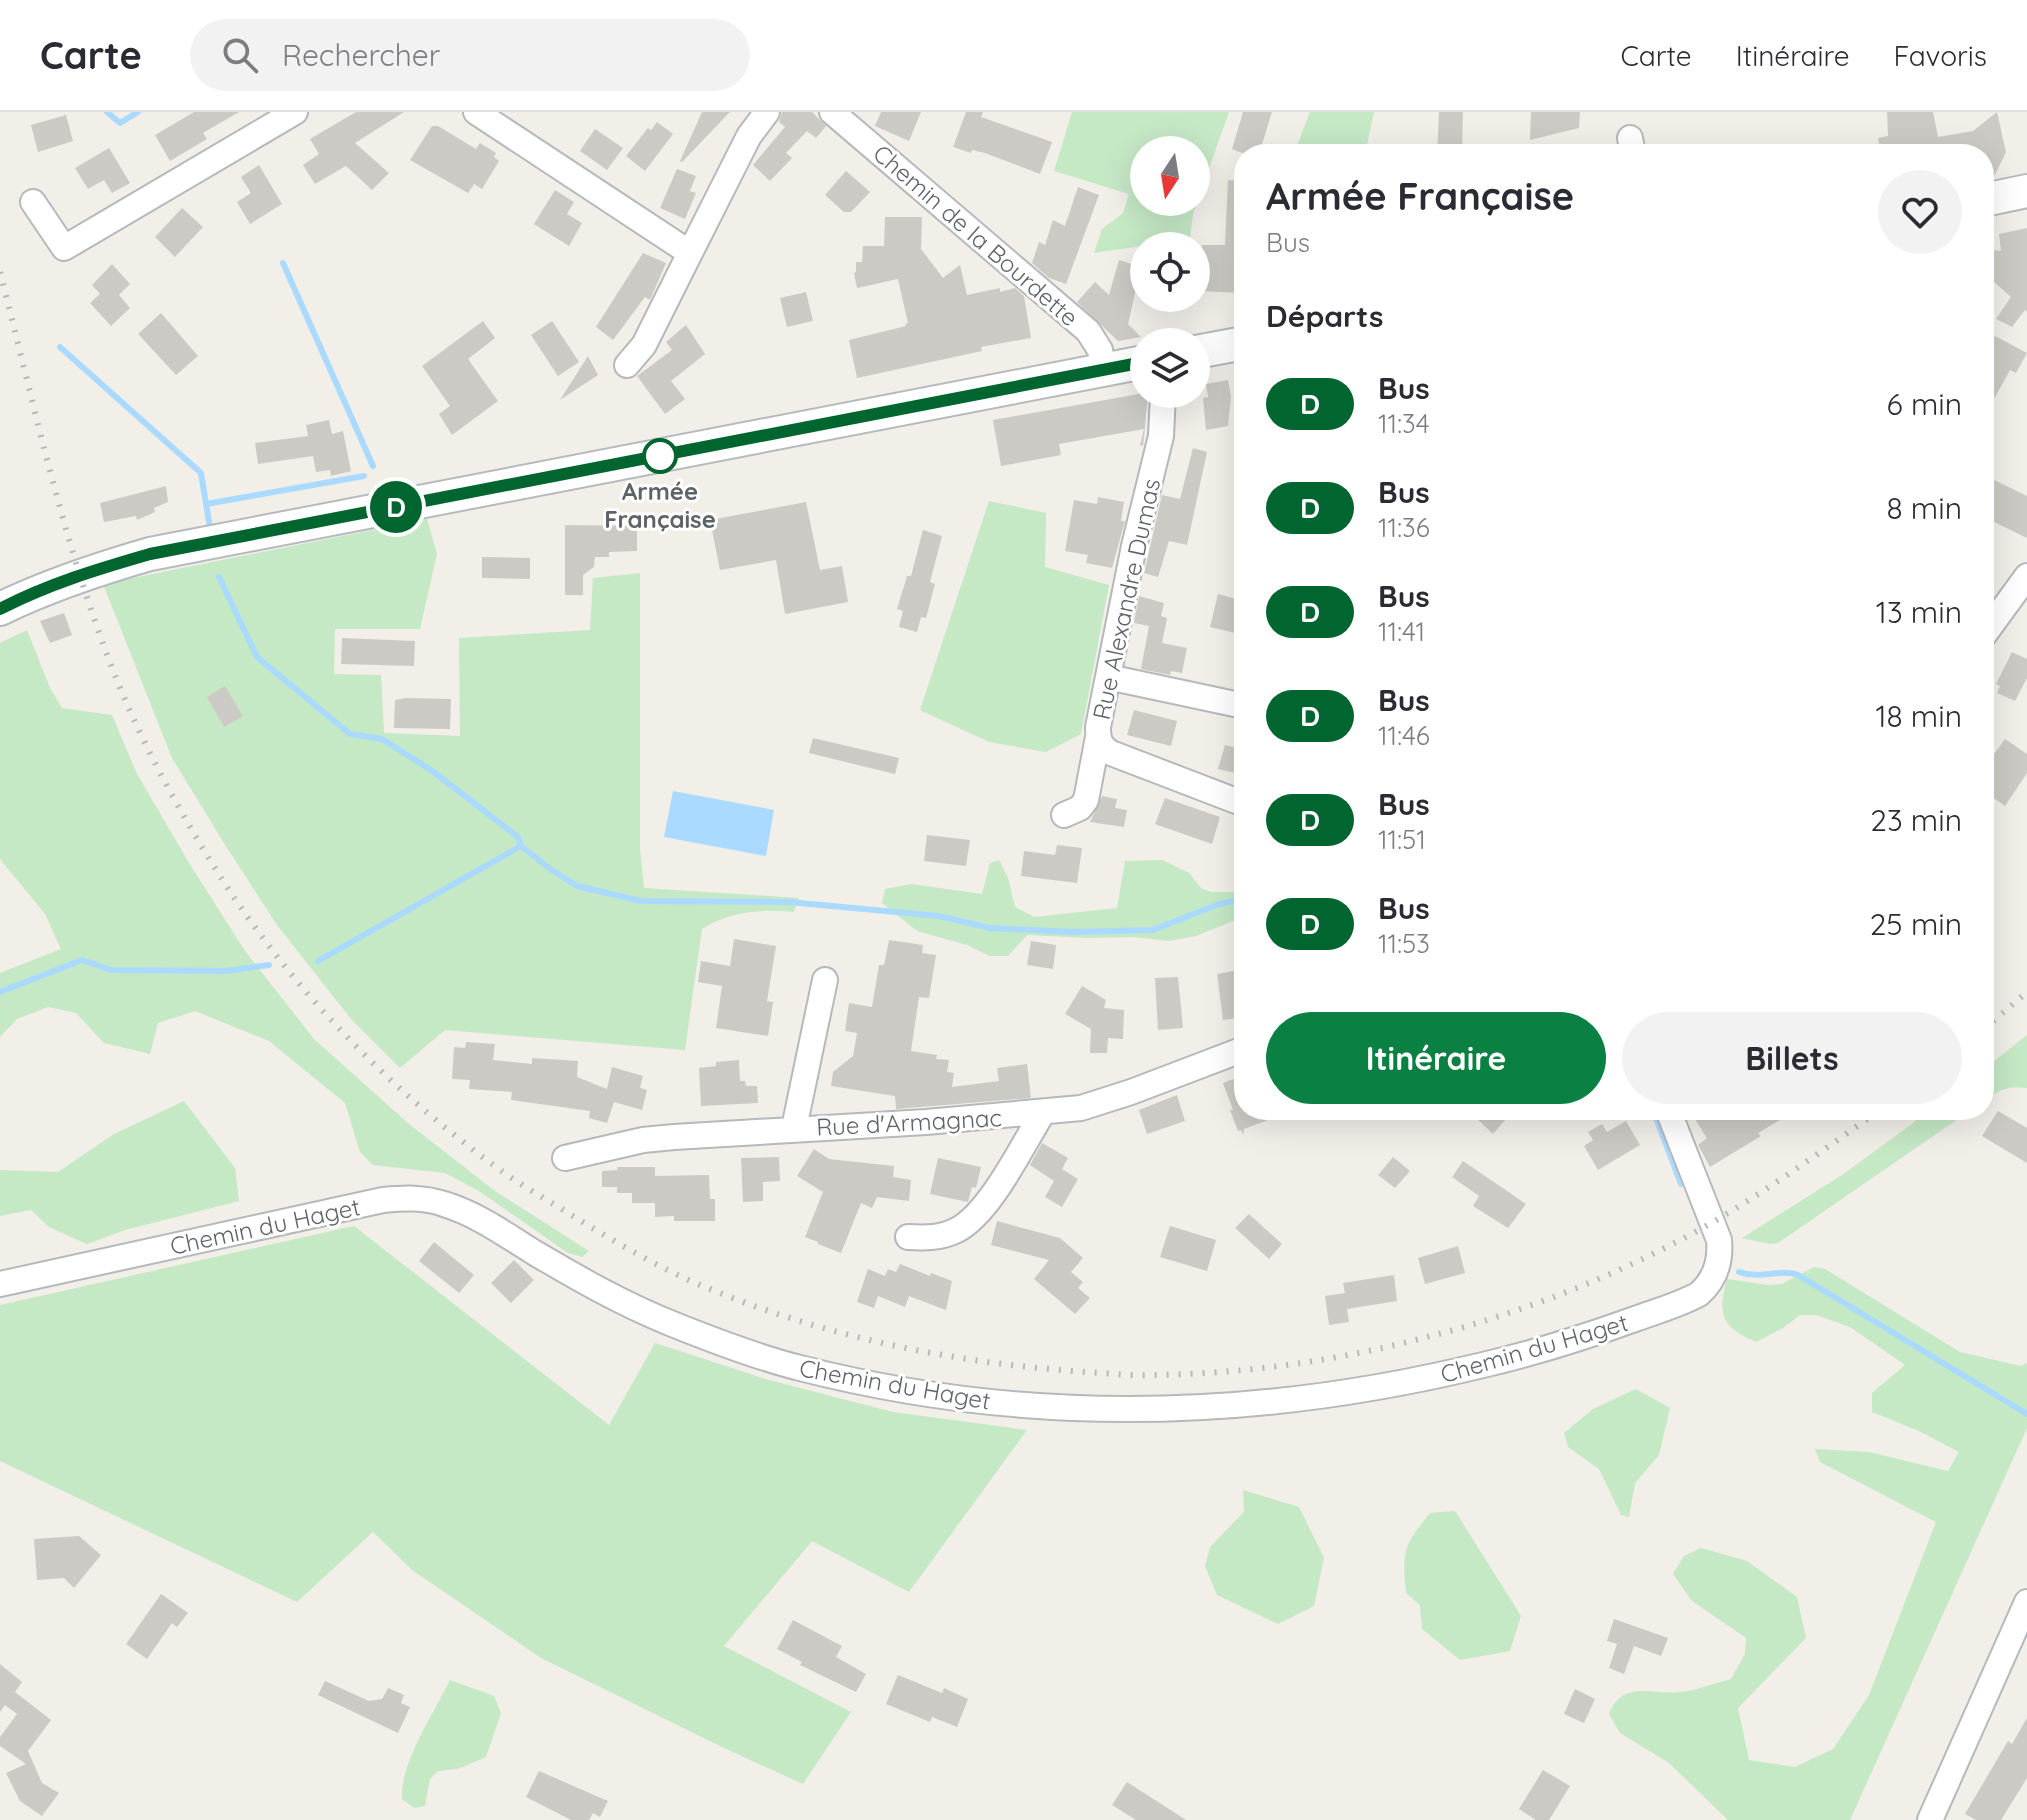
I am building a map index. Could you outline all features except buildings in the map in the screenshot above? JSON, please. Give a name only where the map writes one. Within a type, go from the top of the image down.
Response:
[{"type":"main road","points":[[1994,198],[2027,191]]},
{"type":"main road","points":[[1210,349],[1234,345]]},
{"type":"main road","points":[[0,609],[78,575],[150,554],[1130,365]]},
{"type":"street","points":[[33,202],[64,248],[295,112]]},
{"type":"street","points":[[476,112],[690,253]]},
{"type":"street","points":[[627,365],[644,345],[749,136],[767,112]]},
{"type":"street","name":"Chemin de la Bourdette","points":[[832,112],[1088,331],[1100,350],[1104,370]]},
{"type":"street","name":"Rue Alexandre Dumas","points":[[1162,408],[1161,436],[1134,546],[1098,737],[1111,753],[1234,800]]},
{"type":"street","points":[[1994,621],[2027,576]]},
{"type":"street","points":[[0,598],[39,590]]},
{"type":"street","points":[[1108,677],[1234,704]]},
{"type":"street","points":[[1064,815],[1080,808],[1086,800],[1098,737]]},
{"type":"street","points":[[794,1128],[825,980]]},
{"type":"street","name":"Rue d'Armagnac","points":[[565,1158],[643,1140],[1042,1114],[1102,1103],[1234,1053]]},
{"type":"street","points":[[908,1237],[937,1237],[967,1224],[983,1209],[1042,1114]]},
{"type":"street","name":"Chemin du Haget","points":[[0,1284],[383,1200],[427,1200],[469,1213],[602,1292],[660,1319],[798,1368],[962,1400],[1064,1409],[1146,1411],[1243,1405],[1336,1395],[1421,1380],[1527,1355],[1688,1300],[1708,1286],[1715,1274],[1720,1251],[1719,1240],[1672,1120]]},
{"type":"street","points":[[1930,1820],[2027,1602]]},
{"type":"green space","points":[[1072,112],[1229,112],[1210,166],[1210,136],[1130,136],[1130,216],[1193,216],[1191,232],[1130,232],[1130,248],[1094,253],[1102,229],[1123,213],[1129,194],[1054,171]]},
{"type":"green space","points":[[1310,112],[1374,112],[1367,144],[1298,144]]},
{"type":"green space","points":[[989,501],[1046,513],[1045,567],[1109,585],[1081,734],[1046,752],[989,742],[920,710]]},
{"type":"green space","points":[[427,519],[437,554],[420,629],[335,629],[334,674],[381,675],[384,733],[460,736],[459,638],[590,630],[593,578],[640,573],[640,848],[644,888],[799,898],[794,912],[746,913],[724,918],[702,929],[685,1050],[445,1030],[400,1068],[351,1019],[277,925],[172,758],[103,584]]},
{"type":"green space","points":[[27,630],[50,688],[62,708],[112,715],[136,772],[189,863],[245,951],[314,1039],[409,1124],[495,1191],[589,1251],[582,1257],[568,1253],[479,1191],[445,1173],[373,1165],[360,1152],[345,1103],[269,1041],[195,1011],[158,1023],[150,1054],[104,1043],[76,1013],[48,1007],[17,1019],[0,1037],[0,973],[61,949],[45,914],[0,859],[0,643]]},
{"type":"green space","points":[[999,860],[1008,878],[1015,907],[1034,917],[1117,908],[1125,861],[1162,860],[1189,873],[1201,888],[1211,892],[1234,892],[1234,921],[1196,936],[1169,941],[1133,937],[1027,935],[1008,956],[990,956],[967,945],[917,931],[882,903],[885,889],[911,884],[982,894],[990,863]]},
{"type":"green space","points":[[2027,1035],[2027,1088],[2014,1087],[1994,1094],[1994,1061]]},
{"type":"green space","points":[[184,1101],[235,1168],[239,1201],[125,1230],[87,1244],[49,1227],[31,1210],[0,1216],[0,1170],[58,1172],[114,1134]]},
{"type":"green space","points":[[1917,1120],[1956,1120],[1778,1243],[1742,1238],[1842,1175]]},
{"type":"green space","points":[[354,1226],[609,1425],[655,1343],[769,1380],[893,1412],[1027,1430],[909,1592],[812,1541],[724,1646],[851,1712],[803,1784],[541,1658],[412,1570],[373,1532],[297,1602],[0,1461],[0,1305]]},
{"type":"green space","points":[[1814,1267],[1825,1269],[1960,1352],[2021,1366],[2027,1363],[2027,1428],[1850,1820],[1728,1820],[1669,1763],[1620,1733],[1609,1714],[1622,1696],[1631,1692],[1681,1692],[1731,1679],[1745,1654],[1746,1638],[1692,1601],[1673,1574],[1684,1556],[1701,1548],[1747,1561],[1797,1597],[1806,1638],[1738,1708],[1749,1760],[1795,1767],[1833,1749],[1869,1695],[1936,1522],[1820,1462],[1815,1449],[1869,1452],[1948,1471],[1959,1452],[1872,1412],[1872,1393],[1905,1365],[1850,1327],[1816,1315],[1800,1315],[1756,1342],[1729,1325],[1723,1311],[1727,1279],[1782,1284]]},
{"type":"green space","points":[[1636,1389],[1670,1408],[1659,1455],[1635,1483],[1629,1517],[1621,1515],[1599,1469],[1568,1447],[1564,1433],[1593,1409]]},
{"type":"green space","points":[[1243,1490],[1299,1507],[1324,1558],[1314,1606],[1278,1624],[1217,1595],[1205,1566],[1210,1547],[1244,1512]]},
{"type":"green space","points":[[1455,1511],[1521,1616],[1510,1651],[1460,1660],[1422,1629],[1420,1605],[1406,1593],[1404,1567],[1409,1542],[1430,1513]]},
{"type":"green space","points":[[450,1680],[494,1696],[501,1713],[486,1757],[458,1769],[438,1771],[430,1779],[425,1806],[414,1808],[402,1799],[406,1770]]},
{"type":"water","points":[[673,791],[774,810],[766,856],[664,837]]},
{"type":"waterway","points":[[107,112],[120,123],[138,112]]},
{"type":"waterway","points":[[283,263],[373,466]]},
{"type":"waterway","points":[[60,347],[201,473],[210,528]]},
{"type":"waterway","points":[[206,504],[364,476]]},
{"type":"waterway","points":[[219,577],[257,657],[350,734],[382,739],[431,770],[518,837],[521,846],[577,886],[641,901],[789,902],[939,916],[990,928],[1071,932],[1153,930],[1234,901]]},
{"type":"waterway","points":[[318,961],[521,846]]},
{"type":"waterway","points":[[0,992],[82,960],[111,970],[226,971],[269,965]]},
{"type":"waterway","points":[[1657,1120],[1681,1184]]},
{"type":"waterway","points":[[1739,1272],[1798,1275],[2027,1414]]},
{"type":"railway","points":[[0,272],[63,520],[111,665],[164,781],[232,894],[299,983],[336,1025],[416,1103],[519,1183],[628,1249],[691,1281],[786,1317],[835,1331],[985,1362],[1142,1375],[1290,1365],[1427,1337],[1505,1314],[1584,1285],[1661,1250],[1733,1210],[1866,1120]]},
{"type":"railway","points":[[1994,1020],[2027,992]]},
{"type":"bus line","name":"D","points":[[0,609],[78,575],[150,554],[1130,365]]},
{"type":"place","name":"Armée Française","points":[[660,456]]}]
